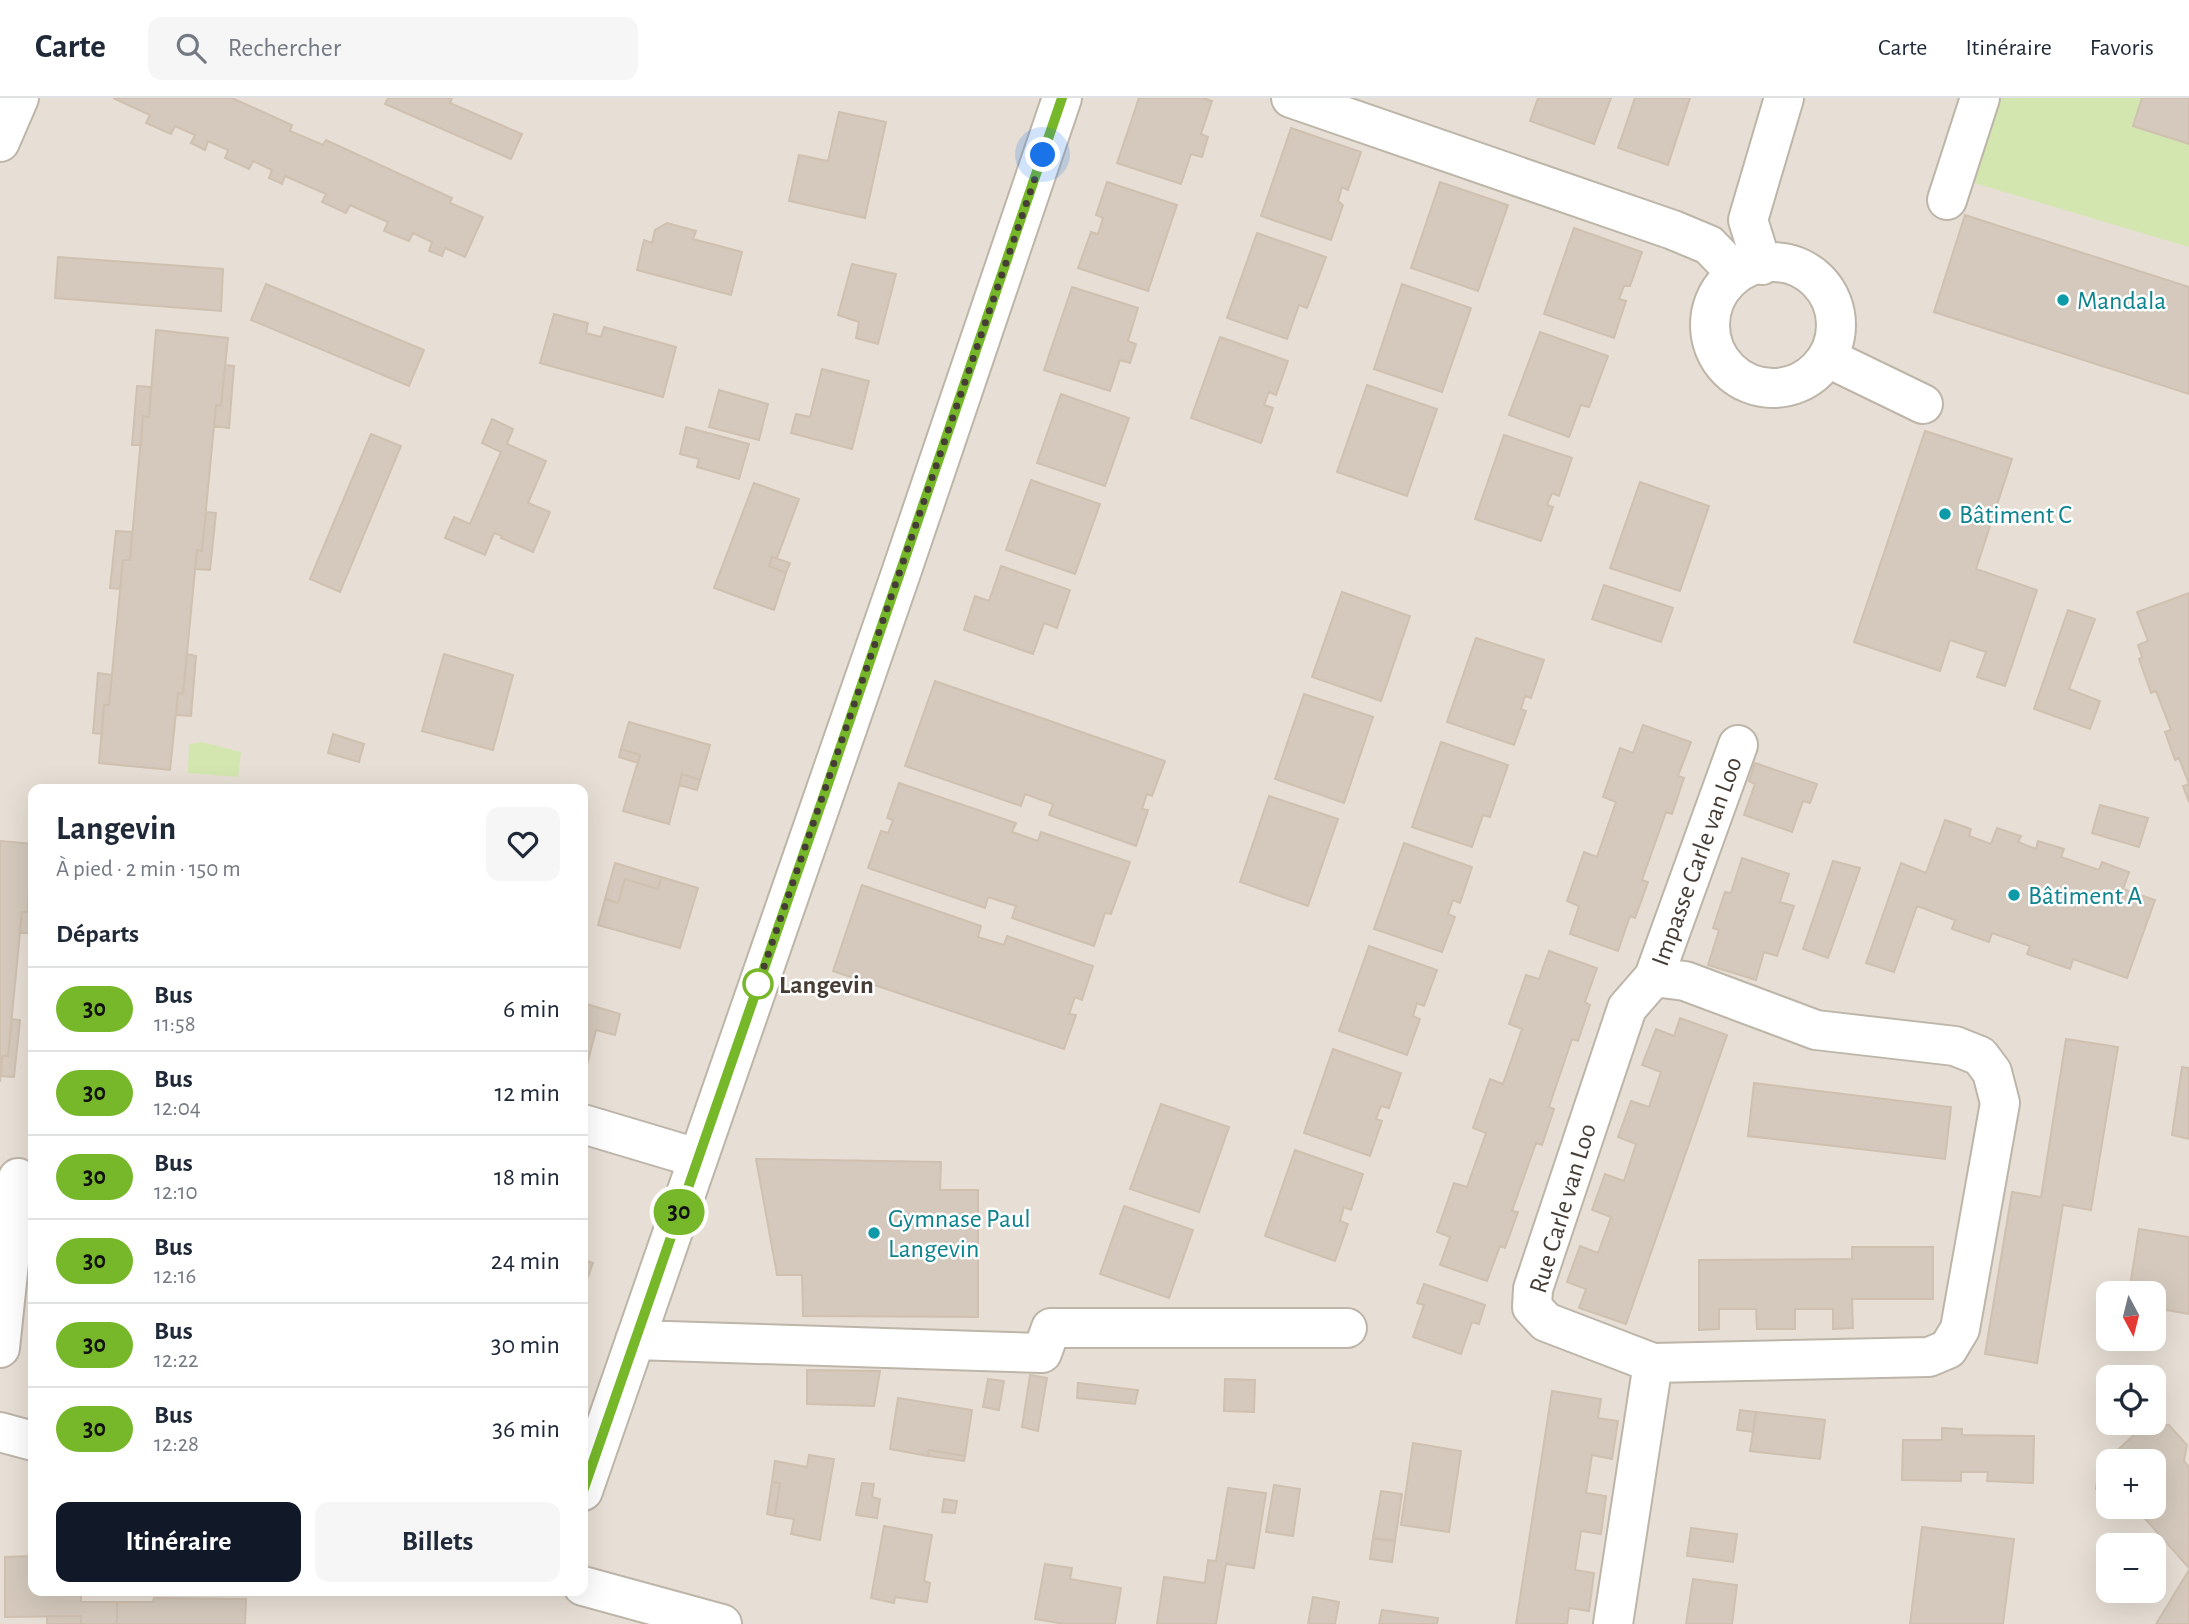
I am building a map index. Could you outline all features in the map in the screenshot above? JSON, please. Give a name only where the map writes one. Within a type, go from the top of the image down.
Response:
[{"type":"street","points":[[0,142],[19,98]]},
{"type":"street","points":[[588,1476],[1062,98]]},
{"type":"street","points":[[1291,98],[1673,230],[1709,245],[1749,269]]},
{"type":"street","points":[[1749,269],[1748,220],[1784,98]]},
{"type":"street","points":[[1947,200],[1980,98]]},
{"type":"street","points":[[1783,262],[1802,268],[1819,281],[1831,298],[1837,318],[1835,338],[1828,358],[1814,374],[1797,385],[1776,389],[1755,387],[1735,377],[1720,362],[1711,342],[1709,321],[1713,301],[1725,282],[1749,269],[1783,262]]},
{"type":"street","points":[[1828,358],[1923,404]]},
{"type":"street","name":"Impasse Carle van Loo","points":[[1654,978],[1738,745]]},
{"type":"street","points":[[1612,1624],[1653,1363],[1929,1357],[1948,1349],[1960,1329],[2000,1103],[1992,1072],[1980,1056],[1955,1046],[1815,1030],[1685,981],[1654,978]]},
{"type":"street","name":"Rue Carle van Loo","points":[[1653,1363],[1546,1322],[1532,1307],[1533,1289],[1627,1008],[1654,978]]},
{"type":"street","points":[[588,1125],[697,1158]]},
{"type":"street","points":[[0,1348],[18,1178]]},
{"type":"street","points":[[635,1340],[1042,1353],[1051,1328],[1347,1328]]},
{"type":"street","points":[[0,1432],[28,1440]]},
{"type":"street","points":[[588,1587],[722,1624]]},
{"type":"shaded area","points":[[0,98],[2189,98],[2189,1624],[0,1624]]},
{"type":"green space","points":[[2000,98],[2189,98],[2189,247],[1974,183]]},
{"type":"green space","points":[[202,742],[241,752],[238,777],[188,773],[189,744]]},
{"type":"building","points":[[113,98],[232,98],[292,125],[290,131],[323,145],[326,140],[452,198],[450,203],[483,217],[465,257],[445,248],[442,256],[429,251],[432,242],[413,233],[409,241],[384,231],[388,222],[350,205],[346,213],[322,202],[326,194],[285,176],[282,184],[269,178],[272,170],[253,161],[249,169],[225,158],[228,150],[208,141],[205,150],[191,143],[195,135],[175,126],[171,134],[146,123],[150,115]]},
{"type":"building","points":[[388,98],[452,98],[450,103],[522,134],[511,159],[385,104]]},
{"type":"building","points":[[1139,98],[1203,98],[1212,101],[1201,134],[1208,137],[1202,157],[1191,154],[1181,184],[1117,163]]},
{"type":"building","points":[[1538,98],[1611,98],[1594,144],[1530,121]]},
{"type":"building","points":[[1635,98],[1690,98],[1668,165],[1618,148]]},
{"type":"building","points":[[2142,98],[2189,98],[2189,144],[2133,126]]},
{"type":"building","points":[[839,112],[886,122],[865,218],[789,201],[799,155],[828,161]]},
{"type":"building","points":[[1291,128],[1361,152],[1348,190],[1342,187],[1338,201],[1343,205],[1331,240],[1261,216]]},
{"type":"building","points":[[1107,182],[1177,205],[1148,291],[1078,268],[1091,232],[1098,234],[1103,218],[1096,215]]},
{"type":"building","points":[[1440,182],[1508,205],[1478,291],[1411,268]]},
{"type":"building","name":"Mandala","points":[[1965,215],[2189,287],[2189,394],[1934,312]]},
{"type":"building","points":[[667,223],[696,231],[693,239],[742,252],[731,295],[637,270],[644,240],[652,243],[655,230]]},
{"type":"building","points":[[1574,228],[1642,252],[1630,286],[1624,286],[1619,299],[1626,301],[1614,338],[1544,314]]},
{"type":"building","points":[[1257,233],[1326,257],[1307,308],[1299,305],[1287,339],[1227,318]]},
{"type":"building","points":[[58,257],[223,269],[221,311],[55,298]]},
{"type":"building","points":[[852,264],[896,274],[878,344],[856,338],[859,322],[838,315]]},
{"type":"building","points":[[266,284],[424,350],[409,386],[251,320]]},
{"type":"building","points":[[1402,284],[1471,308],[1442,392],[1374,369]]},
{"type":"building","points":[[1072,287],[1138,308],[1128,341],[1136,344],[1130,363],[1120,360],[1110,391],[1044,370]]},
{"type":"building","points":[[554,314],[588,323],[586,333],[601,337],[604,327],[676,347],[663,397],[540,363]]},
{"type":"building","points":[[156,330],[228,338],[221,406],[216,405],[202,551],[197,550],[183,694],[178,693],[170,770],[99,763],[104,705],[109,705],[123,560],[130,560],[143,416],[149,417]]},
{"type":"building","points":[[1540,332],[1608,356],[1589,407],[1581,405],[1569,437],[1509,415]]},
{"type":"building","points":[[1220,337],[1288,361],[1276,395],[1269,392],[1264,405],[1273,408],[1261,443],[1191,418]]},
{"type":"building","points":[[225,365],[234,366],[229,428],[214,426],[216,405],[221,406]]},
{"type":"building","points":[[822,369],[869,381],[852,449],[791,433],[796,414],[810,417]]},
{"type":"building","points":[[1367,385],[1437,409],[1407,496],[1337,472]]},
{"type":"building","points":[[137,386],[151,387],[149,417],[143,416],[141,445],[132,445]]},
{"type":"building","points":[[719,390],[768,404],[759,440],[709,427]]},
{"type":"building","points":[[1061,394],[1129,418],[1105,486],[1037,463]]},
{"type":"building","points":[[492,419],[513,429],[507,444],[546,461],[528,503],[550,512],[533,552],[494,533],[485,555],[445,538],[454,517],[470,524],[501,452],[482,443]]},
{"type":"building","points":[[686,427],[749,444],[739,479],[697,467],[699,459],[680,454]]},
{"type":"building","name":"Bâtiment C","points":[[1925,431],[2012,459],[1976,569],[2037,590],[2005,686],[1977,677],[1986,652],[1950,640],[1940,671],[1854,642]]},
{"type":"building","points":[[371,434],[401,446],[340,592],[310,579]]},
{"type":"building","points":[[1504,435],[1572,458],[1559,496],[1552,493],[1547,505],[1553,507],[1541,541],[1475,519]]},
{"type":"building","points":[[1031,480],[1100,504],[1075,574],[1006,550]]},
{"type":"building","points":[[1640,482],[1709,506],[1680,591],[1610,568]]},
{"type":"building","points":[[754,483],[799,499],[777,558],[772,557],[769,566],[786,573],[774,610],[714,588]]},
{"type":"building","points":[[206,512],[216,513],[210,570],[195,569],[197,550],[202,551]]},
{"type":"building","points":[[116,531],[132,532],[130,560],[123,560],[120,589],[110,588]]},
{"type":"building","points":[[772,557],[790,563],[786,573],[769,566]]},
{"type":"building","points":[[1001,566],[1070,590],[1057,628],[1044,623],[1033,654],[964,630],[975,596],[989,601]]},
{"type":"building","points":[[1604,585],[1673,608],[1661,642],[1592,619]]},
{"type":"building","points":[[1342,592],[1410,616],[1381,701],[1312,677]]},
{"type":"building","points":[[2189,593],[2189,784],[2179,758],[2175,760],[2165,732],[2171,730],[2156,691],[2151,693],[2139,659],[2142,657],[2138,645],[2148,641],[2137,612]]},
{"type":"building","points":[[2068,610],[2095,619],[2069,689],[2100,701],[2090,729],[2034,709]]},
{"type":"building","points":[[1476,638],[1544,660],[1531,698],[1525,696],[1521,709],[1526,711],[1514,745],[1447,722]]},
{"type":"building","points":[[187,654],[196,656],[191,716],[176,715],[178,693],[183,694]]},
{"type":"building","points":[[444,654],[513,675],[493,750],[422,731]]},
{"type":"building","points":[[98,673],[112,675],[109,705],[104,705],[102,734],[93,733]]},
{"type":"building","points":[[935,681],[1165,761],[1152,796],[1147,794],[1142,809],[1148,810],[1136,846],[1049,815],[1053,804],[1025,794],[1021,806],[905,766]]},
{"type":"building","points":[[1304,694],[1373,717],[1344,803],[1275,779]]},
{"type":"building","points":[[629,722],[710,745],[700,780],[682,774],[669,824],[623,811],[640,755],[621,749]]},
{"type":"building","points":[[1643,725],[1691,742],[1678,776],[1684,778],[1672,814],[1666,812],[1642,880],[1648,882],[1635,918],[1630,916],[1618,951],[1570,934],[1579,906],[1567,901],[1584,852],[1597,857],[1616,802],[1603,797],[1620,748],[1633,753]]},
{"type":"building","points":[[333,734],[364,744],[359,762],[328,753]]},
{"type":"building","points":[[1441,742],[1508,765],[1490,817],[1483,815],[1472,847],[1412,827]]},
{"type":"building","points":[[621,749],[640,755],[638,763],[619,757]]},
{"type":"building","points":[[1755,763],[1817,784],[1810,803],[1803,801],[1792,832],[1744,815],[1755,784],[1749,781]]},
{"type":"building","points":[[682,774],[700,780],[697,790],[679,785]]},
{"type":"building","points":[[899,783],[1016,823],[1012,832],[1038,841],[1041,832],[1130,862],[1111,914],[1105,913],[1094,946],[1012,918],[1016,906],[988,897],[985,908],[868,868],[881,831],[888,833],[893,820],[887,818]]},
{"type":"building","points":[[2189,784],[2189,802],[2183,786]]},
{"type":"building","points":[[1269,796],[1338,819],[1308,906],[1240,882]]},
{"type":"building","points":[[2100,805],[2148,818],[2139,847],[2092,833]]},
{"type":"building","name":"Bâtiment A","points":[[1945,820],[1971,829],[1969,836],[1991,844],[1997,828],[2021,836],[2018,842],[2036,849],[2038,841],[2064,849],[2061,857],[2099,870],[2102,862],[2129,872],[2123,889],[2155,900],[2127,978],[2073,959],[2070,969],[2027,954],[2030,946],[1992,933],[1989,942],[1952,929],[1955,920],[1917,906],[1894,972],[1866,963],[1901,863],[1926,873]]},
{"type":"building","points":[[0,841],[28,844],[28,901],[27,912],[22,912],[8,1056],[2,1056],[0,1082]]},
{"type":"building","points":[[1404,843],[1472,867],[1460,903],[1453,900],[1448,914],[1455,917],[1442,952],[1374,929]]},
{"type":"building","points":[[1742,858],[1789,874],[1780,902],[1794,906],[1777,956],[1764,952],[1756,980],[1708,965],[1719,930],[1713,928],[1725,892],[1731,893]]},
{"type":"building","points":[[1833,861],[1860,868],[1828,958],[1803,949]]},
{"type":"building","points":[[615,863],[661,877],[658,889],[625,879],[618,903],[605,899]]},
{"type":"building","points":[[661,877],[698,888],[680,948],[598,925],[605,899],[618,903],[625,879],[658,889]]},
{"type":"building","points":[[862,885],[981,926],[978,937],[1004,945],[1007,936],[1093,966],[1082,1000],[1075,997],[1069,1014],[1076,1015],[1064,1049],[833,971]]},
{"type":"building","points":[[28,902],[28,933],[20,932],[22,912],[27,912]]},
{"type":"building","points":[[1369,946],[1437,970],[1424,1006],[1417,1003],[1413,1016],[1420,1019],[1407,1055],[1339,1031]]},
{"type":"building","points":[[1549,951],[1597,968],[1585,1002],[1590,1005],[1578,1041],[1572,1039],[1549,1107],[1554,1109],[1542,1145],[1536,1143],[1512,1211],[1518,1212],[1505,1248],[1500,1246],[1487,1281],[1440,1265],[1450,1237],[1437,1232],[1454,1183],[1467,1187],[1486,1133],[1473,1128],[1490,1079],[1503,1084],[1522,1029],[1509,1024],[1526,975],[1539,979]]},
{"type":"building","points":[[588,1004],[620,1014],[615,1035],[596,1030],[588,1061]]},
{"type":"building","points":[[1680,1018],[1727,1035],[1626,1324],[1579,1308],[1586,1289],[1567,1282],[1580,1246],[1598,1253],[1611,1217],[1592,1210],[1605,1174],[1624,1181],[1636,1144],[1618,1137],[1631,1101],[1649,1107],[1661,1072],[1642,1065],[1656,1029],[1674,1036]]},
{"type":"building","points":[[12,1019],[20,1020],[14,1077],[1,1076],[2,1056],[8,1056]]},
{"type":"building","points":[[2066,1039],[2118,1047],[2091,1210],[2063,1205],[2037,1363],[1985,1354],[2012,1192],[2041,1197]]},
{"type":"building","points":[[1333,1049],[1401,1073],[1389,1108],[1381,1106],[1376,1119],[1382,1121],[1370,1156],[1304,1133]]},
{"type":"building","points":[[2182,1067],[2189,1068],[2189,1139],[2172,1135]]},
{"type":"building","points":[[1754,1083],[1951,1107],[1945,1159],[1748,1136]]},
{"type":"building","points":[[1161,1104],[1229,1127],[1199,1212],[1130,1189]]},
{"type":"building","points":[[1295,1150],[1363,1174],[1351,1210],[1344,1207],[1340,1221],[1348,1224],[1335,1261],[1265,1236]]},
{"type":"building","name":"Gymnase Paul Langevin","points":[[756,1159],[941,1162],[940,1190],[978,1190],[978,1317],[803,1316],[802,1275],[777,1275]]},
{"type":"building","points":[[1124,1206],[1193,1230],[1169,1298],[1100,1274]]},
{"type":"building","points":[[2139,1229],[2189,1237],[2189,1314],[2166,1310],[2166,1281],[2131,1281]]},
{"type":"building","points":[[1852,1247],[1933,1247],[1933,1299],[1852,1299],[1853,1328],[1833,1329],[1833,1309],[1795,1309],[1795,1329],[1757,1329],[1756,1309],[1719,1309],[1719,1329],[1699,1330],[1699,1260],[1852,1259]]},
{"type":"building","points":[[588,1262],[593,1263],[588,1276]]},
{"type":"building","points":[[1424,1284],[1485,1305],[1479,1324],[1472,1322],[1461,1354],[1413,1337],[1424,1305],[1417,1303]]},
{"type":"building","points":[[807,1370],[880,1371],[874,1406],[807,1404]]},
{"type":"building","points":[[1030,1375],[1047,1378],[1038,1431],[1022,1427]]},
{"type":"building","points":[[988,1379],[1004,1381],[999,1410],[983,1407]]},
{"type":"building","points":[[1225,1379],[1255,1380],[1254,1412],[1224,1411]]},
{"type":"building","points":[[1078,1383],[1138,1390],[1135,1404],[1077,1398]]},
{"type":"building","points":[[1552,1391],[1601,1399],[1598,1418],[1618,1421],[1612,1459],[1592,1455],[1586,1493],[1606,1496],[1601,1534],[1581,1531],[1575,1570],[1594,1573],[1589,1611],[1569,1608],[1567,1624],[1516,1624]]},
{"type":"building","points":[[898,1398],[972,1410],[965,1456],[929,1450],[928,1456],[890,1449]]},
{"type":"building","points":[[1740,1410],[1756,1412],[1753,1432],[1737,1430]]},
{"type":"building","points":[[1756,1412],[1825,1420],[1820,1459],[1750,1451]]},
{"type":"building","points":[[2166,1425],[2187,1445],[2184,1461],[2189,1467],[2189,1568],[2166,1542],[2166,1533],[2158,1533],[2145,1519],[2166,1519],[2166,1449],[2119,1449],[2134,1435],[2166,1435]]},
{"type":"building","points":[[1942,1428],[1962,1429],[1962,1435],[2034,1436],[2033,1483],[1987,1481],[1988,1472],[1961,1472],[1961,1481],[1902,1480],[1903,1440],[1942,1440]]},
{"type":"building","points":[[1413,1443],[1461,1451],[1449,1532],[1401,1525]]},
{"type":"building","points":[[929,1450],[965,1456],[964,1461],[928,1456]]},
{"type":"building","points":[[809,1455],[834,1459],[820,1540],[791,1534],[794,1519],[775,1516],[780,1483],[772,1482],[775,1461],[807,1467]]},
{"type":"building","points":[[772,1482],[780,1483],[775,1516],[767,1514]]},
{"type":"building","points":[[862,1483],[874,1484],[872,1497],[880,1499],[877,1518],[856,1515]]},
{"type":"building","points":[[1274,1485],[1300,1489],[1293,1536],[1266,1532]]},
{"type":"building","points":[[1228,1488],[1266,1493],[1254,1568],[1226,1564],[1216,1624],[1157,1624],[1164,1577],[1205,1583],[1208,1560],[1216,1561]]},
{"type":"building","points":[[1381,1491],[1402,1494],[1395,1541],[1373,1538]]},
{"type":"building","points":[[944,1499],[957,1501],[955,1513],[942,1512]]},
{"type":"building","points":[[884,1526],[932,1535],[924,1581],[930,1583],[927,1602],[895,1597],[894,1603],[871,1598]]},
{"type":"building","points":[[1922,1527],[2014,1539],[2003,1624],[1910,1624]]},
{"type":"building","points":[[1691,1528],[1737,1534],[1733,1562],[1687,1556]]},
{"type":"building","points":[[1373,1538],[1395,1541],[1392,1562],[1370,1559]]},
{"type":"building","points":[[28,1556],[28,1596],[81,1596],[81,1602],[117,1602],[117,1624],[81,1624],[81,1616],[5,1617],[5,1557]]},
{"type":"building","points":[[1045,1564],[1072,1568],[1070,1579],[1121,1588],[1115,1624],[1065,1624],[1035,1619]]},
{"type":"building","points":[[2189,1570],[2189,1624],[2156,1624]]},
{"type":"building","points":[[1693,1579],[1737,1585],[1732,1624],[1686,1624]]},
{"type":"building","points":[[1313,1597],[1339,1602],[1335,1624],[1308,1624]]},
{"type":"building","points":[[154,1598],[246,1599],[245,1624],[117,1624],[117,1602],[153,1602]]},
{"type":"building","points":[[1382,1610],[1438,1618],[1437,1624],[1379,1624]]},
{"type":"building","points":[[47,1616],[81,1616],[81,1624],[47,1624]]},
{"type":"bus line","name":"30","points":[[588,1476],[1062,98]]},
{"type":"place","name":"Mandala","points":[[2063,300]]},
{"type":"place","name":"Bâtiment C","points":[[1945,514]]},
{"type":"place","name":"Bâtiment A","points":[[2014,895]]},
{"type":"place","name":"Langevin","points":[[758,984]]},
{"type":"place","name":"Gymnase Paul Langevin","points":[[874,1233]]},
{"type":"route","points":[[758,984],[757,987],[1043,155]]}]
